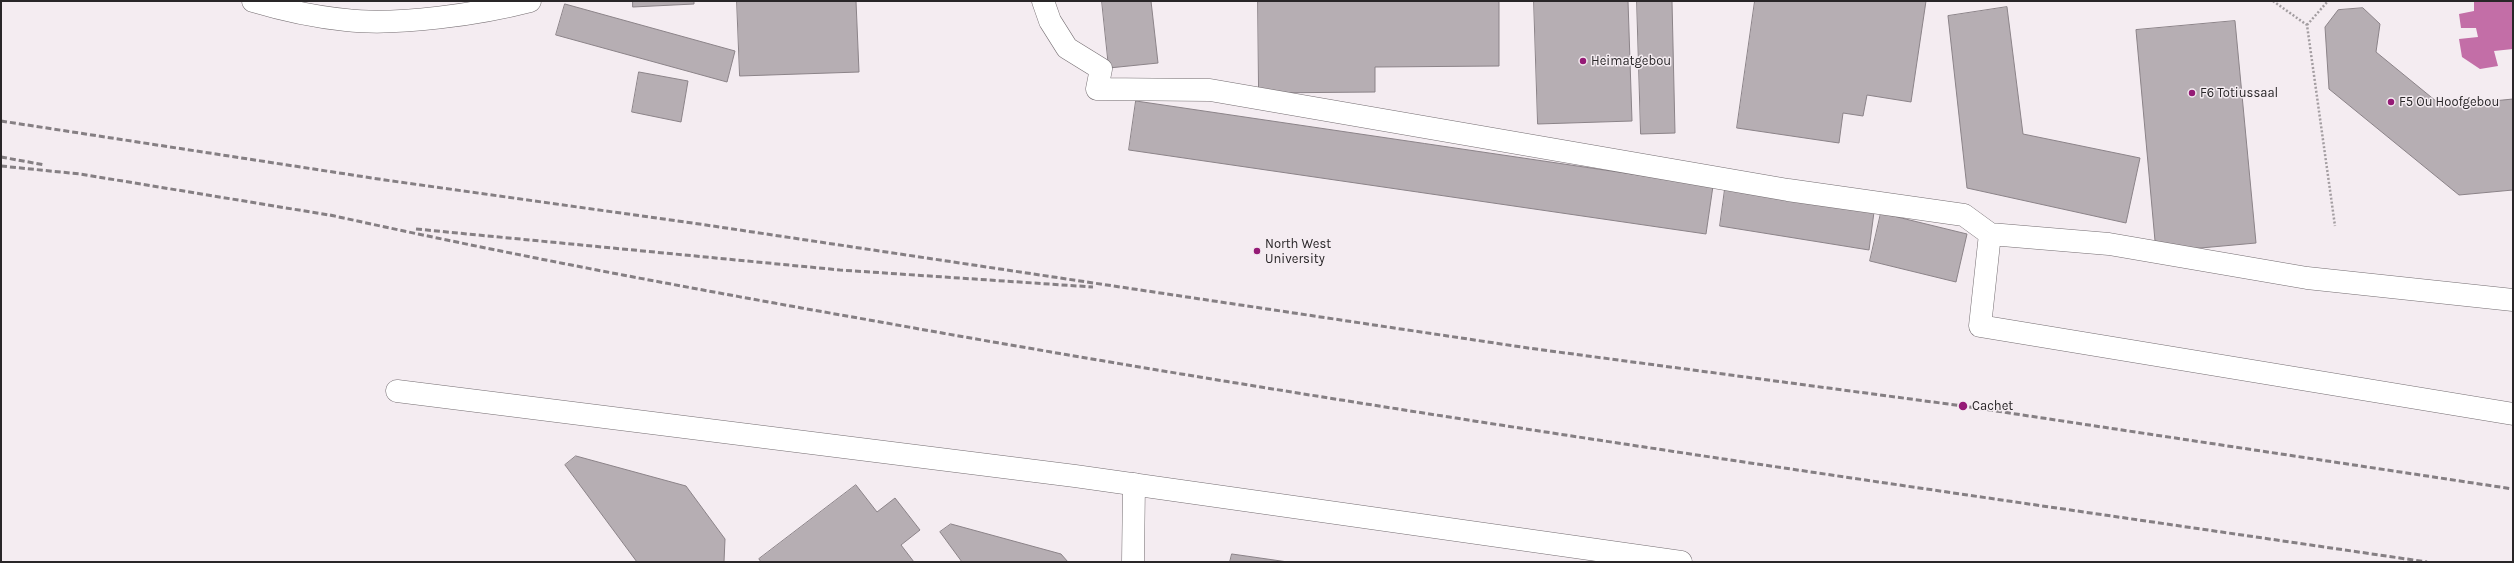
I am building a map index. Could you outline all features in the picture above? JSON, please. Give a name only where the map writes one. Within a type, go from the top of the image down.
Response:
[{"type":"street","points":[[253,1],[347,21],[397,20],[450,15],[500,9],[530,1]]},
{"type":"street","points":[[1043,1],[1050,21],[1067,48],[1101,69],[1097,88],[1210,90],[1788,190],[1964,215],[1990,234],[2109,244],[2307,278],[2513,300]]},
{"type":"street","points":[[1990,234],[1980,326],[2513,414]]},
{"type":"street","points":[[397,391],[1134,484],[1638,559],[1681,562]]},
{"type":"street","points":[[1133,562],[1134,484]]},
{"type":"path","points":[[2273,1],[2307,25],[2335,226]]},
{"type":"path","points":[[2307,25],[2328,1]]},
{"type":"shaded area","points":[[2474,1],[2513,1],[2513,49],[2494,51],[2498,66],[2480,69],[2462,57],[2459,39],[2478,37],[2476,28],[2461,28],[2459,14],[2474,11]]},
{"type":"building","points":[[633,1],[694,1],[694,4],[633,7]]},
{"type":"building","points":[[737,1],[856,1],[859,72],[740,76]]},
{"type":"building","points":[[1102,1],[1151,1],[1158,63],[1109,68]]},
{"type":"building","points":[[1258,1],[1499,1],[1499,66],[1375,67],[1375,92],[1259,93]]},
{"type":"building","name":"Heimatgebou","points":[[1534,1],[1628,1],[1632,121],[1538,124]]},
{"type":"building","points":[[1637,1],[1672,1],[1675,133],[1641,134]]},
{"type":"building","points":[[1755,1],[1926,1],[1911,102],[1867,95],[1863,116],[1843,113],[1839,143],[1737,128]]},
{"type":"building","points":[[565,4],[735,51],[727,82],[556,35]]},
{"type":"building","points":[[2007,7],[2023,134],[2140,158],[2126,223],[1967,188],[1948,16]]},
{"type":"building","name":"F5 Ou Hoofgebou","points":[[2363,8],[2380,24],[2376,52],[2442,106],[2513,99],[2513,190],[2459,195],[2329,89],[2325,27],[2338,10]]},
{"type":"building","name":"F6 Totiussaal","points":[[2235,21],[2256,243],[2156,252],[2136,30]]},
{"type":"building","points":[[639,72],[688,81],[681,122],[632,112]]},
{"type":"building","points":[[1136,101],[1713,186],[1706,234],[1129,150]]},
{"type":"building","points":[[1725,189],[1874,212],[1869,250],[1720,226]]},
{"type":"building","points":[[1881,213],[1967,234],[1956,282],[1870,261]]},
{"type":"building","points":[[576,456],[686,486],[725,539],[724,562],[637,562],[565,465]]},
{"type":"building","points":[[856,485],[877,512],[895,498],[920,530],[901,545],[914,562],[761,562],[759,559]]},
{"type":"building","points":[[951,524],[1061,554],[1068,562],[962,562],[940,532]]},
{"type":"building","points":[[1232,554],[1288,562],[1230,562]]},
{"type":"railway","points":[[1,121],[385,180],[706,225],[1528,348],[1963,406],[2513,489]]},
{"type":"railway","points":[[1,157],[45,165]]},
{"type":"railway","points":[[1,166],[80,174],[335,216]]},
{"type":"railway","points":[[330,215],[534,258],[739,297],[1068,355],[1650,448],[2427,562]]},
{"type":"railway","points":[[416,229],[840,270],[1093,287]]},
{"type":"place","name":"Heimatgebou","points":[[1583,61]]},
{"type":"place","name":"F6 Totiussaal","points":[[2192,93]]},
{"type":"place","name":"F5 Ou Hoofgebou","points":[[2391,102]]},
{"type":"place","name":"North West University","points":[[1257,251]]},
{"type":"place","name":"Cachet","points":[[1963,406]]}]
